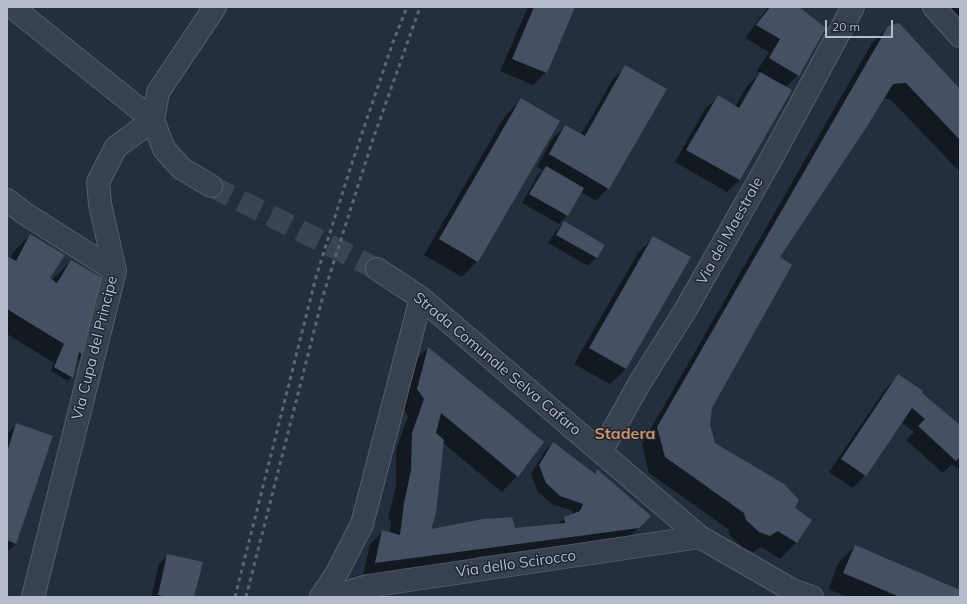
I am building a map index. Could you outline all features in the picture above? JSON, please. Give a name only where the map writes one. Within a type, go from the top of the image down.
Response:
[{"type":"street","points":[[12,7],[153,120],[164,149],[180,168],[211,186]]},
{"type":"street","points":[[153,120],[158,92],[216,7]]},
{"type":"street","name":"Via del Maestrale","points":[[601,452],[639,384],[705,276],[771,159],[853,7]]},
{"type":"street","points":[[934,7],[960,36]]},
{"type":"street","name":"Via Cupa del Principe","points":[[33,597],[115,271],[100,204],[98,182],[116,147],[153,120]]},
{"type":"street","points":[[7,200],[24,213],[115,271]]},
{"type":"street","name":"Strada Comunale Selva Cafaro","points":[[377,270],[421,298],[700,538],[792,590],[812,597]]},
{"type":"street","points":[[321,597],[338,571],[362,524],[421,298]]},
{"type":"street","name":"Via dello Scirocco","points":[[332,597],[368,586],[700,538]]},
{"type":"building","points":[[534,7],[575,7],[547,73],[512,59]]},
{"type":"building","points":[[770,7],[799,7],[826,28],[799,76],[769,58],[780,39],[756,25]]},
{"type":"building","points":[[899,23],[960,89],[960,140],[906,83],[893,84],[866,128],[780,257],[792,265],[712,408],[710,425],[715,443],[784,484],[799,500],[795,508],[812,520],[797,543],[778,531],[770,536],[759,532],[746,520],[744,513],[665,457],[657,427],[888,26]]},
{"type":"building","points":[[625,65],[667,89],[609,189],[549,154],[565,125],[585,136]]},
{"type":"building","points":[[760,72],[792,90],[740,180],[686,150],[718,95],[739,108]]},
{"type":"building","points":[[521,98],[560,121],[478,262],[439,239]]},
{"type":"building","points":[[546,166],[584,188],[568,216],[529,194]]},
{"type":"building","points":[[564,221],[605,245],[597,258],[556,235]]},
{"type":"building","points":[[30,234],[65,255],[50,278],[57,283],[71,260],[104,279],[84,356],[79,352],[73,378],[54,367],[64,344],[7,309],[7,256],[16,261]]},
{"type":"building","points":[[653,236],[691,257],[626,369],[589,348]]},
{"type":"building","points":[[428,347],[544,442],[518,477],[441,413],[436,433],[444,440],[436,513],[431,529],[483,519],[512,517],[515,528],[565,523],[564,517],[580,511],[583,504],[560,496],[546,483],[539,465],[553,442],[595,474],[597,469],[651,516],[639,528],[375,563],[382,530],[400,535],[404,503],[411,470],[412,433],[424,399],[417,389]]},
{"type":"building","points":[[898,374],[923,391],[922,393],[960,425],[960,457],[956,461],[918,426],[925,419],[912,408],[866,476],[841,459]]},
{"type":"building","points":[[16,423],[53,436],[16,544],[7,540],[7,452]]},
{"type":"building","points":[[855,545],[960,590],[960,597],[900,597],[843,573]]},
{"type":"building","points":[[167,554],[203,562],[194,597],[168,597],[158,595]]},
{"type":"tunnel","points":[[211,186],[377,269]]},
{"type":"railway","points":[[235,597],[316,277],[351,166],[393,42],[407,7]]},
{"type":"railway","points":[[246,597],[323,296],[372,142],[420,7]]},
{"type":"district","name":"Stadera","points":[[625,434]]}]
